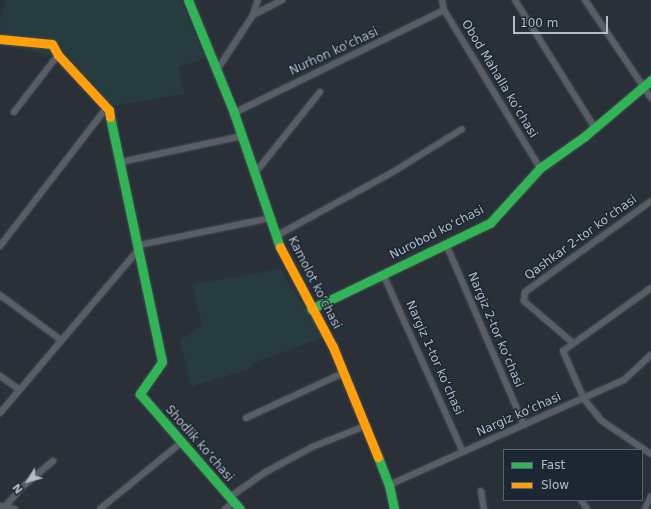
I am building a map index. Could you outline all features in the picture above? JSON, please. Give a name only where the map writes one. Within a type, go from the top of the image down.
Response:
[{"type":"street","name":"Kamolot koʻchasi","points":[[188,0],[234,113],[276,236],[311,309],[333,347],[389,485],[394,509]]},
{"type":"street","points":[[217,70],[253,14],[258,0]]},
{"type":"street","points":[[253,14],[282,0]]},
{"type":"street","name":"Obod Mahalla ko‘chasi","points":[[442,0],[444,10],[540,168]]},
{"type":"street","points":[[515,0],[595,128]]},
{"type":"street","points":[[585,0],[642,88],[651,98]]},
{"type":"street","name":"Nurhon ko'chasi","points":[[234,113],[444,10]]},
{"type":"street","points":[[0,39],[52,44],[58,55],[109,110],[139,247]]},
{"type":"street","points":[[14,112],[58,55]]},
{"type":"street","name":"Nurobod koʻchasi","points":[[311,309],[490,222],[540,168],[595,128],[651,80]]},
{"type":"street","points":[[255,173],[320,92]]},
{"type":"street","points":[[0,246],[106,107]]},
{"type":"street","points":[[276,236],[393,172],[462,129]]},
{"type":"street","points":[[121,162],[242,136]]},
{"type":"street","name":"Qashkar 2-tor koʼchasi","points":[[573,343],[524,301],[525,292],[651,201]]},
{"type":"street","points":[[0,413],[139,247],[270,218]]},
{"type":"street","name":"Nargiz 2-tor ko‘chasi","points":[[446,244],[524,425]]},
{"type":"street","name":"Shodlik koʻchasi","points":[[139,247],[162,362],[140,394],[235,503]]},
{"type":"street","name":"Nargiz 1-tor ko‘chasi","points":[[383,274],[464,452]]},
{"type":"street","points":[[651,288],[563,351],[584,399],[602,421],[651,454]]},
{"type":"street","points":[[0,295],[61,340]]},
{"type":"street","name":"Nargiz koʻchasi","points":[[389,485],[624,380],[651,355]]},
{"type":"street","points":[[246,418],[344,373]]},
{"type":"street","points":[[0,376],[20,390]]},
{"type":"street","points":[[225,509],[235,503],[264,472],[312,447],[365,426]]},
{"type":"street","points":[[100,509],[182,442]]},
{"type":"street","points":[[3,507],[53,461]]},
{"type":"street","points":[[481,491],[484,509]]},
{"type":"street","points":[[645,509],[651,496]]},
{"type":"street","points":[[3,507],[15,509]]},
{"type":"green space","points":[[6,0],[181,0],[205,58],[178,67],[185,94],[112,106],[65,59],[0,45],[0,20]]},
{"type":"green space","points":[[281,269],[289,285],[325,337],[253,363],[249,369],[191,387],[180,340],[202,326],[192,284]]},
{"type":"traffic: fast","points":[[188,0],[234,113],[280,247]]},
{"type":"traffic: fast","points":[[311,309],[490,223],[540,168],[585,136],[651,80]]},
{"type":"traffic: fast","points":[[110,117],[162,362],[140,394],[240,509]]},
{"type":"traffic: fast","points":[[378,457],[389,485],[394,509]]},
{"type":"traffic: slow","points":[[0,39],[52,44],[58,55],[109,110],[110,117]]},
{"type":"traffic: slow","points":[[280,247],[333,347],[378,457]]}]
